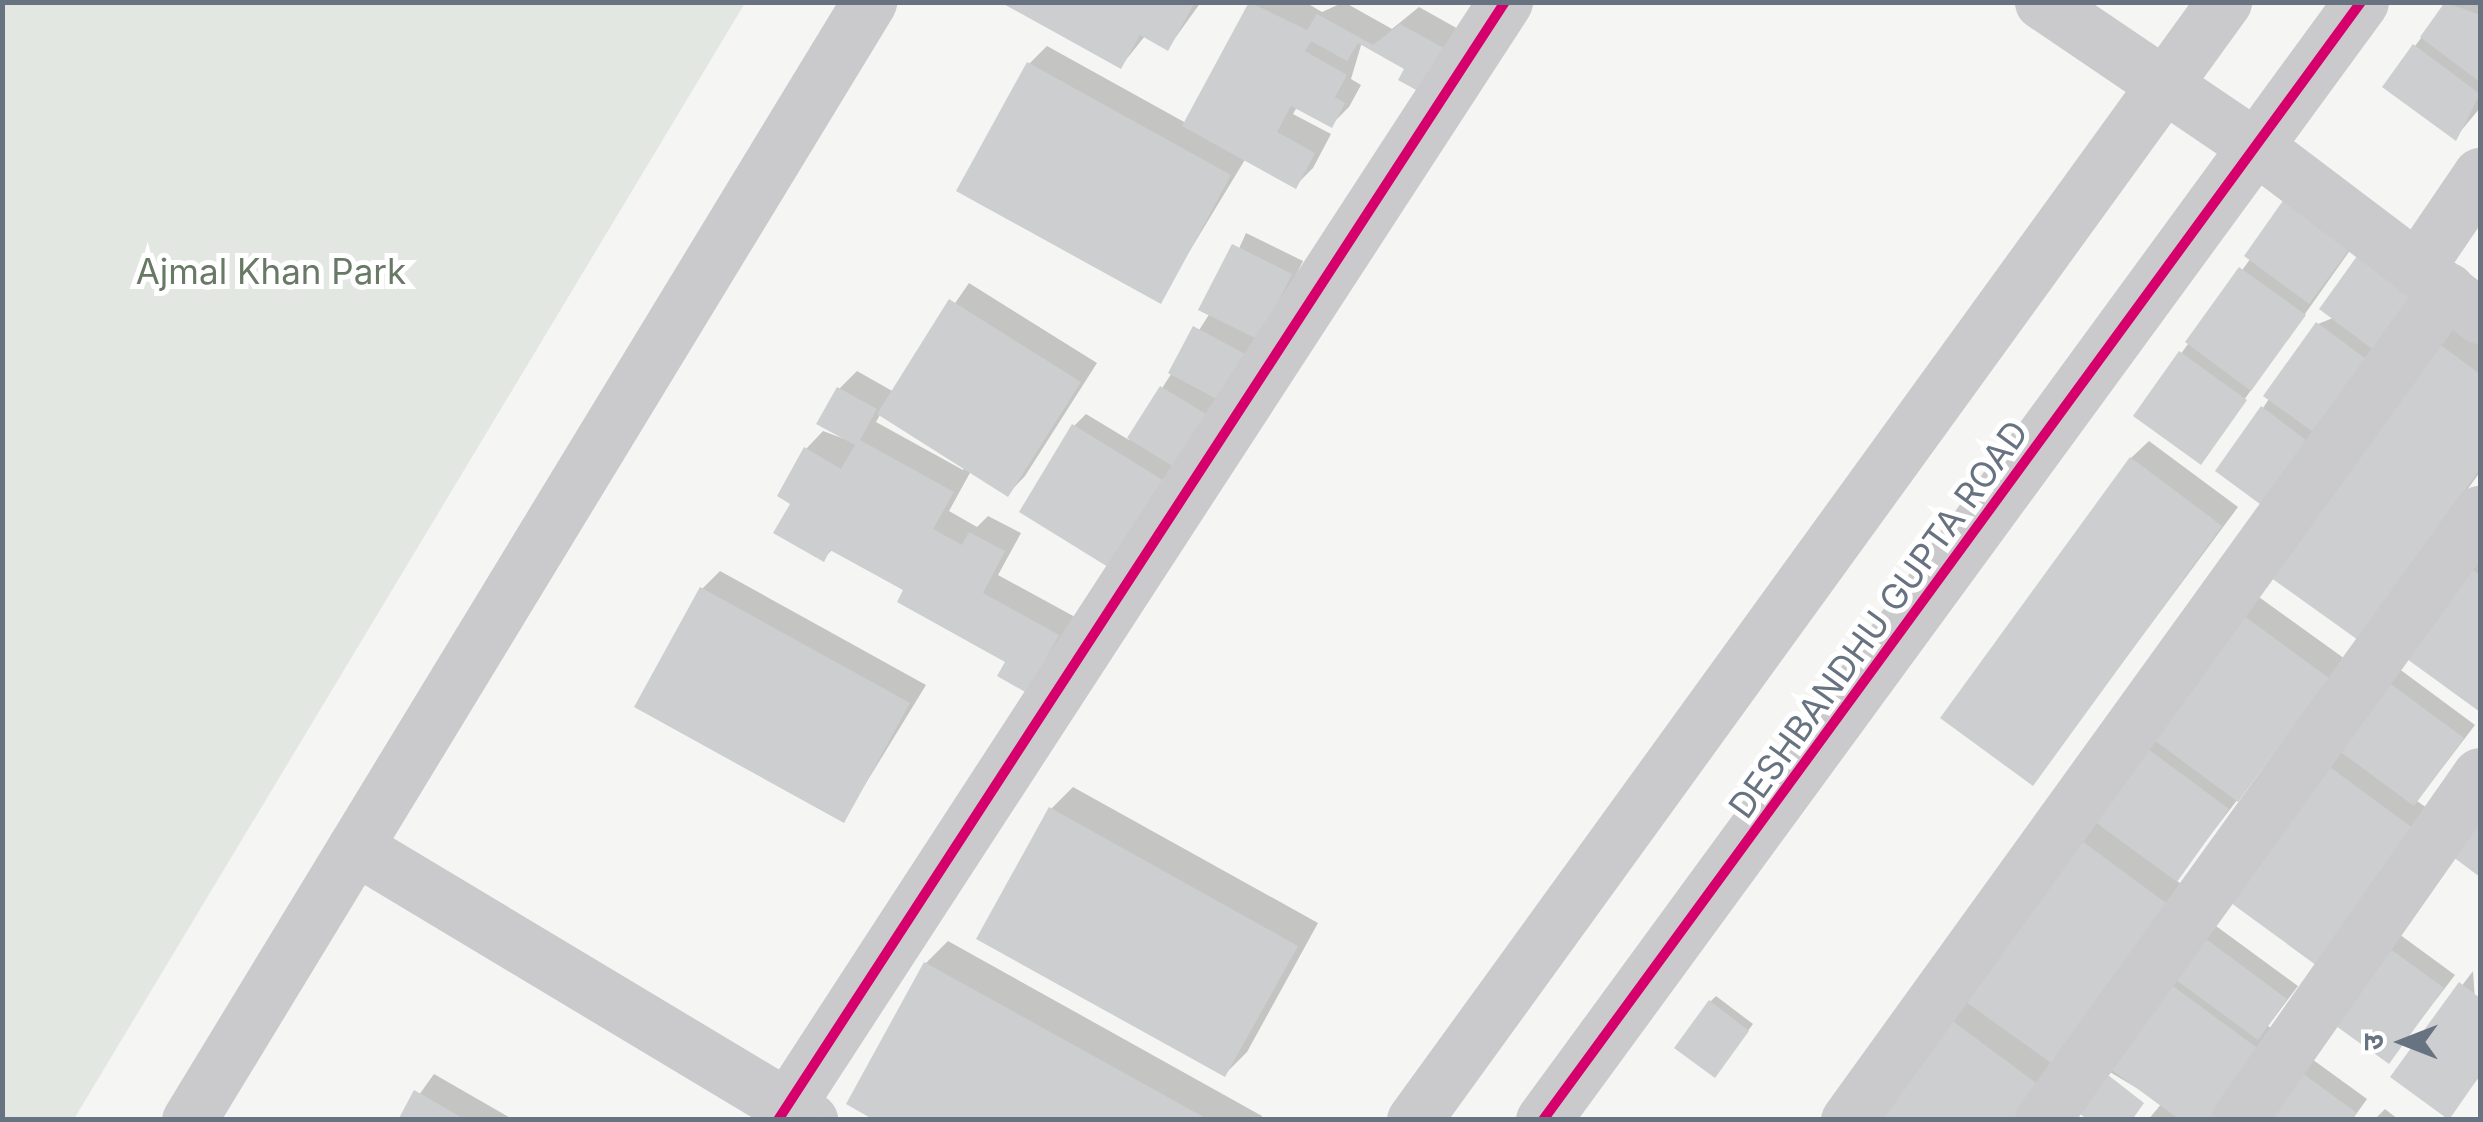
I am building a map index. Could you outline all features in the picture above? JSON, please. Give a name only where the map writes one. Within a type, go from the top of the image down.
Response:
[{"type":"street","points":[[189,1120],[870,2]]},
{"type":"street","points":[[355,846],[792,1115],[1505,2]]},
{"type":"street","points":[[2042,2],[2259,149],[2448,291]]},
{"type":"street","points":[[1414,1120],[2224,2]]},
{"type":"street","name":"DESHBANDHU GUPTA ROAD","points":[[1543,1120],[2259,149],[2361,2]]},
{"type":"street","points":[[1848,1120],[2448,291],[2480,174]]},
{"type":"street","points":[[2042,1120],[2480,513]]},
{"type":"street","points":[[2238,1120],[2480,776]]},
{"type":"green space","name":"Ajmal Khan Park","points":[[2,3],[745,3],[74,1119],[3,1119]]},
{"type":"building","points":[[1000,2],[1195,2],[1168,51],[1140,35],[1121,69]]},
{"type":"building","points":[[1249,2],[1307,30],[1317,14],[1373,45],[1400,24],[1453,53],[1429,97],[1398,80],[1404,69],[1358,43],[1347,61],[1311,41],[1305,51],[1347,75],[1335,97],[1345,103],[1332,128],[1291,106],[1277,132],[1315,153],[1296,189],[1182,126]]},
{"type":"building","points":[[2445,2],[2480,15],[2480,82],[2420,37]]},
{"type":"building","points":[[2413,44],[2480,94],[2456,141],[2382,87]]},
{"type":"building","points":[[1027,62],[1231,175],[1161,304],[956,191]]},
{"type":"building","points":[[2296,182],[2363,231],[2309,304],[2244,256]]},
{"type":"building","points":[[1232,244],[1292,274],[1259,340],[1198,310]]},
{"type":"building","points":[[2365,245],[2427,289],[2379,354],[2319,309]]},
{"type":"building","points":[[2239,267],[2306,315],[2251,391],[2185,342]]},
{"type":"building","points":[[949,299],[1081,382],[1008,497],[877,414]]},
{"type":"building","points":[[2316,322],[2373,364],[2320,437],[2263,396]]},
{"type":"building","points":[[1193,326],[1247,355],[1222,402],[1168,373]]},
{"type":"building","points":[[2427,335],[2480,374],[2480,469],[2358,640],[2260,570]]},
{"type":"building","points":[[2179,351],[2247,400],[2201,465],[2133,416]]},
{"type":"building","points":[[1160,386],[1216,420],[1184,473],[1127,438]]},
{"type":"building","points":[[837,387],[877,409],[860,440],[954,492],[933,529],[962,545],[969,532],[1005,551],[983,593],[1059,635],[1027,693],[997,676],[1005,662],[897,602],[903,590],[830,550],[824,562],[773,533],[790,504],[777,496],[804,447],[841,469],[855,445],[816,424]]},
{"type":"building","points":[[2261,406],[2310,443],[2264,507],[2215,471]]},
{"type":"building","points":[[1072,424],[1174,487],[1121,575],[1019,512]]},
{"type":"building","points":[[2130,457],[2222,526],[2033,786],[1940,718]]},
{"type":"building","points":[[2462,561],[2480,575],[2480,712],[2396,651]]},
{"type":"building","points":[[700,587],[910,703],[844,823],[634,707]]},
{"type":"building","points":[[2233,608],[2329,678],[2238,802],[2143,732]]},
{"type":"building","points":[[2384,679],[2464,738],[2414,806],[2334,747]]},
{"type":"building","points":[[2140,743],[2229,809],[2177,882],[2087,816]]},
{"type":"building","points":[[2315,756],[2418,832],[2320,968],[2216,892]]},
{"type":"building","points":[[2480,802],[2480,877],[2445,851]]},
{"type":"building","points":[[1049,807],[1298,946],[1225,1077],[976,939]]},
{"type":"building","points":[[2075,836],[2173,908],[2058,1068],[1959,997]]},
{"type":"building","points":[[2202,936],[2287,999],[2258,1040],[2172,977]]},
{"type":"building","points":[[2385,945],[2444,988],[2389,1064],[2329,1021]]},
{"type":"building","points":[[924,962],[1209,1120],[874,1120],[846,1104]]},
{"type":"building","points":[[2162,978],[2264,1053],[2216,1120],[2180,1120],[2101,1062]]},
{"type":"building","points":[[2459,982],[2480,998],[2480,1075],[2449,1120],[2390,1077]]},
{"type":"building","points":[[1709,1000],[1749,1031],[1715,1078],[1674,1048]]},
{"type":"building","points":[[1950,1019],[2048,1092],[2028,1120],[1877,1120]]},
{"type":"building","points":[[2291,1065],[2357,1113],[2352,1120],[2274,1120],[2259,1109]]},
{"type":"building","points":[[2099,1068],[2144,1103],[2132,1120],[2088,1120],[2071,1107]]},
{"type":"building","points":[[414,1090],[466,1120],[398,1120]]},
{"type":"cycle path","points":[[778,1120],[1505,2]]},
{"type":"cycle path","points":[[1543,1120],[2361,2]]}]
